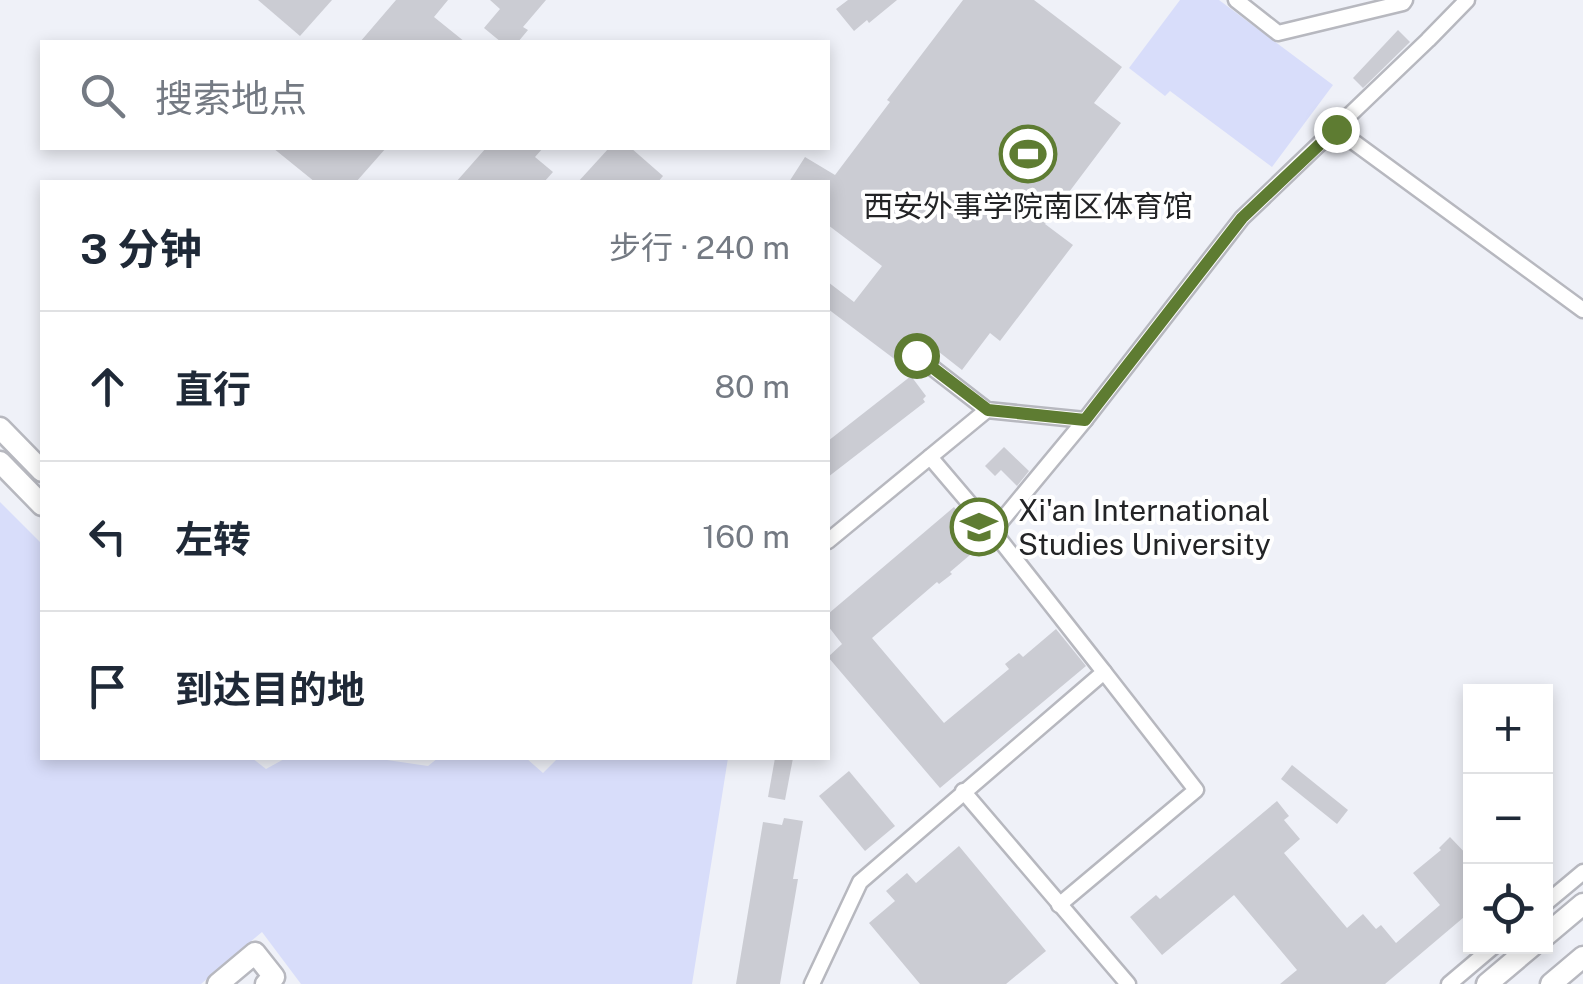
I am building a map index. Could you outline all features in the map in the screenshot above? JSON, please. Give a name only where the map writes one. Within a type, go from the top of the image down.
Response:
[{"type":"street","points":[[1236,0],[1278,33],[1405,0]]},
{"type":"street","points":[[993,531],[1242,218],[1467,0]]},
{"type":"street","points":[[1336,129],[1583,310]]},
{"type":"street","points":[[916,355],[988,410],[1085,420]]},
{"type":"street","points":[[830,539],[988,410]]},
{"type":"street","points":[[0,428],[40,469]]},
{"type":"street","points":[[930,457],[993,531],[1196,790],[1059,905]]},
{"type":"street","points":[[0,462],[40,503]]},
{"type":"street","points":[[812,984],[860,882],[1104,672]]},
{"type":"street","points":[[963,791],[1128,984]]},
{"type":"street","points":[[1553,897],[1583,872]]},
{"type":"street","points":[[1553,929],[1583,904]]},
{"type":"street","points":[[218,984],[255,953],[274,978],[266,984]]},
{"type":"street","points":[[1449,984],[1485,954]]},
{"type":"street","points":[[1487,984],[1523,954]]},
{"type":"street","points":[[1551,984],[1583,957]]},
{"type":"shaded area","points":[[1180,0],[1219,0],[1333,85],[1272,167],[1170,91],[1165,96],[1129,68]]},
{"type":"shaded area","points":[[0,502],[40,542],[40,760],[255,760],[266,769],[282,760],[387,760],[428,766],[436,760],[528,760],[543,773],[556,760],[728,760],[692,984],[301,984],[262,932],[201,984],[0,984]]},
{"type":"building","points":[[258,0],[332,0],[300,36]]},
{"type":"building","points":[[396,0],[448,0],[434,17],[463,40],[362,40]]},
{"type":"building","points":[[490,0],[546,0],[523,27],[528,30],[520,40],[499,40],[484,28],[500,9]]},
{"type":"building","points":[[848,0],[897,0],[854,31],[836,9]]},
{"type":"building","name":"西安外事学院南区体育馆","points":[[963,0],[1034,0],[1122,67],[1094,103],[1121,123],[1045,224],[1073,245],[1000,341],[990,333],[962,370],[925,341],[907,349],[905,367],[830,311],[830,284],[854,302],[882,266],[830,227],[830,180],[790,180],[805,157],[835,175],[890,102],[887,100]]},
{"type":"building","points":[[1398,30],[1410,42],[1363,88],[1353,78]]},
{"type":"building","points":[[275,150],[384,150],[358,180],[313,180]]},
{"type":"building","points":[[484,150],[541,150],[535,157],[553,172],[546,180],[458,180]]},
{"type":"building","points":[[607,150],[633,150],[663,176],[660,180],[580,180]]},
{"type":"building","points":[[911,376],[926,396],[925,402],[830,475],[830,439]]},
{"type":"building","points":[[1004,447],[1029,471],[1017,486],[1001,470],[995,476],[985,466]]},
{"type":"building","points":[[954,507],[984,543],[872,638],[944,723],[1009,669],[1005,664],[1019,653],[1023,657],[1056,629],[1086,666],[940,788],[830,659],[842,644],[830,629],[830,612]]},
{"type":"building","points":[[775,760],[793,760],[785,800],[768,797]]},
{"type":"building","points":[[1292,765],[1348,810],[1337,824],[1281,779]]},
{"type":"building","points":[[849,771],[895,826],[865,851],[819,796]]},
{"type":"building","points":[[1277,801],[1289,816],[1284,820],[1300,839],[1284,853],[1347,928],[1363,914],[1376,929],[1381,925],[1396,943],[1440,905],[1413,873],[1441,850],[1450,837],[1463,851],[1463,918],[1385,984],[1280,984],[1297,970],[1234,895],[1162,955],[1130,917],[1156,895],[1160,899]]},
{"type":"building","points":[[784,818],[803,821],[793,879],[798,879],[780,984],[736,984],[763,822],[782,825]]},
{"type":"building","points":[[959,846],[1046,951],[1006,984],[920,984],[869,923],[895,901],[886,891],[907,873],[916,883]]},
{"type":"place","name":"西安外事学院南区体育馆","points":[[1028,154]]},
{"type":"place","name":"Xi'an International Studies University","points":[[979,527]]},
{"type":"route","points":[[916,355],[988,410],[1085,420],[1242,218],[1336,129]]}]
